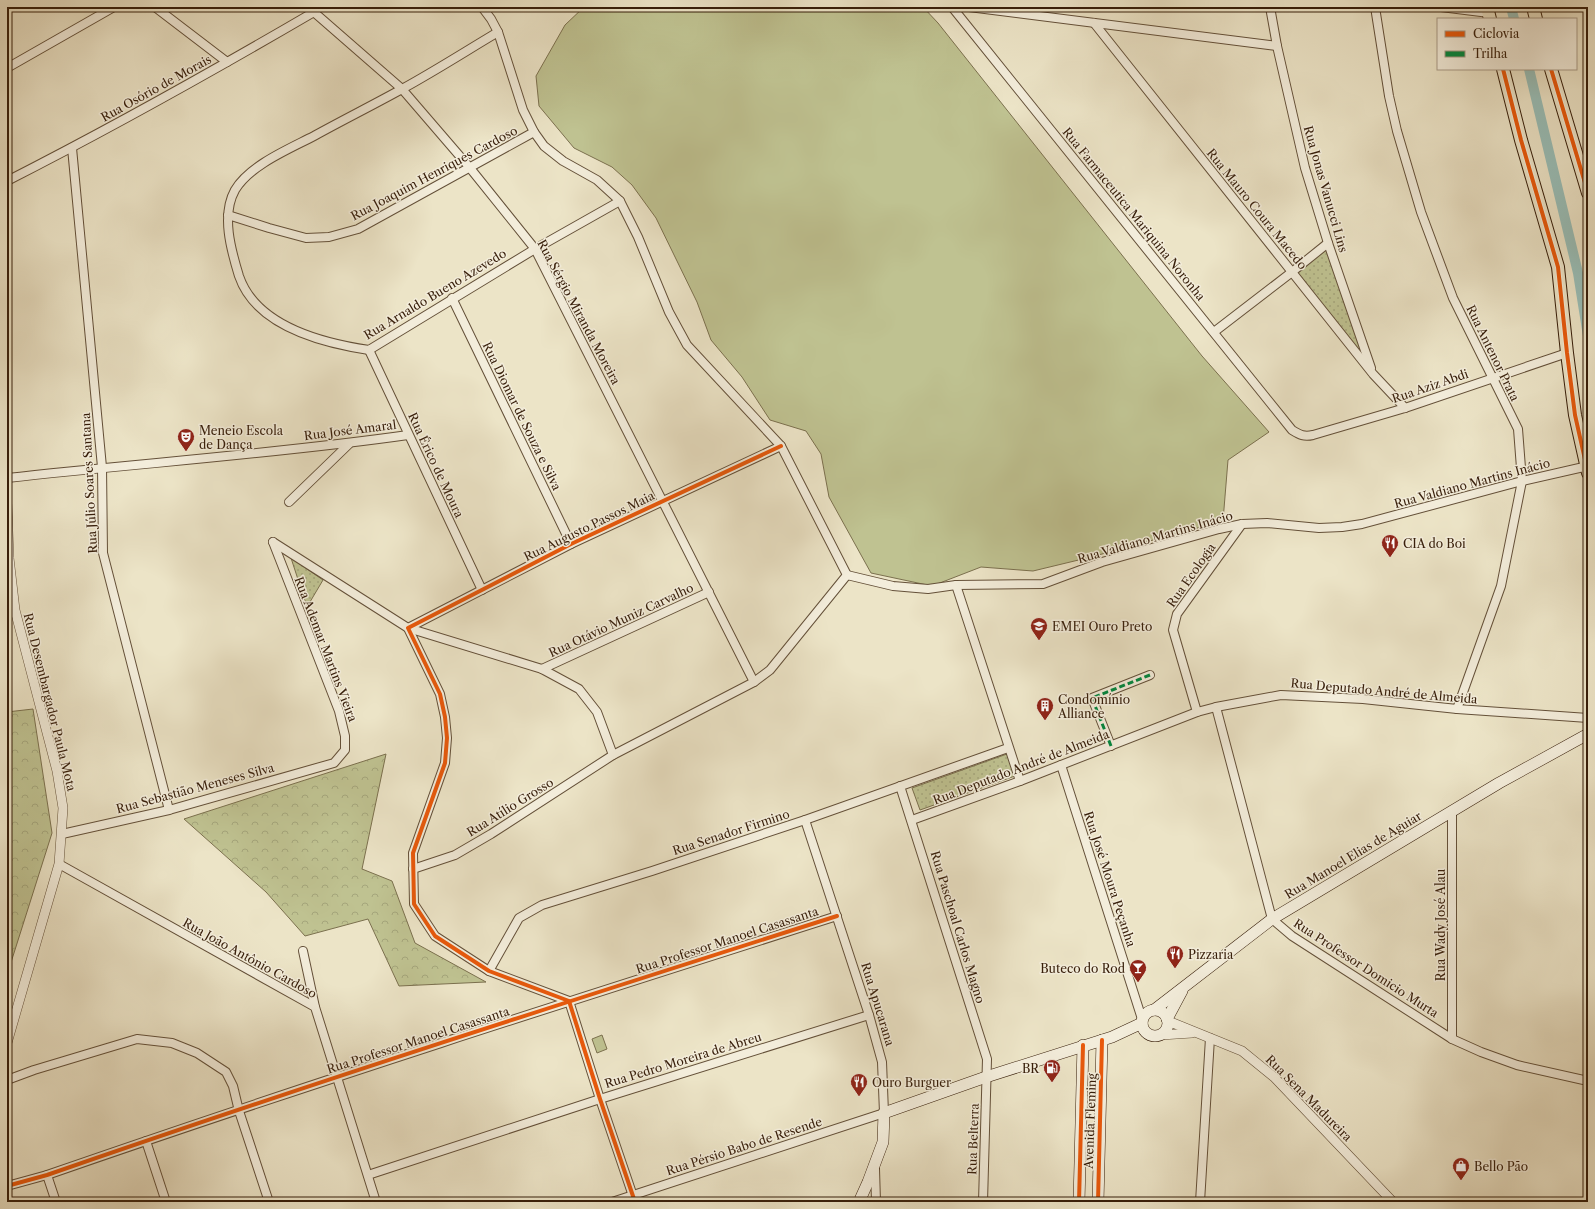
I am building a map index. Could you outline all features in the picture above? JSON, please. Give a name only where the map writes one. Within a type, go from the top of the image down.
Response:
[{"type":"main road","points":[[1533,7],[1536,18]]},
{"type":"main road","points":[[1503,70],[1521,140],[1558,267],[1575,415],[1587,469]]},
{"type":"main road","points":[[1551,70],[1588,193]]},
{"type":"main road","name":"Rua Manoel Elias de Aguiar","points":[[1153,1010],[1183,989],[1272,919],[1452,811],[1588,734]]},
{"type":"main road","name":"Rua Manoel Elias de Aguiar","points":[[1544,758],[1588,742]]},
{"type":"main road","name":"Rua Manoel Elias de Aguiar","points":[[1168,1020],[1183,989]]},
{"type":"main road","points":[[884,1113],[986,1077],[1107,1038],[1142,1021],[1147,1013],[1153,1010],[1162,1012],[1168,1020],[1166,1029],[1161,1035],[1152,1036],[1148,1034],[1107,1038]]},
{"type":"main road","points":[[1142,1021],[1145,1031],[1148,1034]]},
{"type":"main road","name":"Avenida Fleming","points":[[1098,1202],[1107,1038]]},
{"type":"main road","name":"Avenida Fleming","points":[[1079,1202],[1084,1045]]},
{"type":"main road","name":"Rua Apucarana","points":[[875,1166],[883,1142],[884,1113]]},
{"type":"main road","points":[[859,1202],[875,1166]]},
{"type":"street","points":[[7,68],[114,7]]},
{"type":"street","points":[[155,7],[228,62]]},
{"type":"street","points":[[482,7],[498,32],[523,110],[534,132],[544,146],[563,161],[597,180],[620,201],[638,237],[670,312],[687,345],[781,446],[847,575]]},
{"type":"street","name":"Rua Farmaceutica Mariquina Noronha","points":[[952,7],[1292,430],[1299,435]]},
{"type":"street","points":[[969,7],[1277,46]]},
{"type":"street","name":"Rua Jonas Vanucci Lins","points":[[1270,7],[1277,46],[1306,168],[1328,243],[1373,374]]},
{"type":"street","name":"Rua Antenor Prata","points":[[1375,7],[1389,96],[1397,131],[1421,212],[1453,298],[1518,429],[1522,481],[1501,586],[1457,710]]},
{"type":"street","points":[[1441,7],[1489,13]]},
{"type":"street","name":"Rua Osório de Morais","points":[[7,181],[72,148],[228,62],[311,10]]},
{"type":"street","name":"Rua Sérgio Miranda Moreira","points":[[311,10],[402,89],[470,168],[535,249],[754,682]]},
{"type":"street","name":"Rua Mauro Coura Macedo","points":[[1094,23],[1373,374],[1404,408]]},
{"type":"street","name":"Rua Arnaldo Bueno Azevedo","points":[[498,32],[402,89],[279,154],[253,171],[235,190],[230,203],[228,215],[229,231],[235,263],[241,280],[258,306],[271,317],[288,327],[315,339],[346,347],[369,350],[452,298],[620,201]]},
{"type":"street","name":"Rua Joaquim Henriques Cardoso","points":[[228,215],[306,238],[329,237],[358,229],[534,132]]},
{"type":"street","name":"Rua Júlio Soares Santana","points":[[72,148],[102,467],[104,553],[168,810]]},
{"type":"street","points":[[1214,332],[1328,243]]},
{"type":"street","name":"Rua Diomar de Souza e Silva","points":[[452,298],[571,544]]},
{"type":"street","name":"Rua Érico de Moura","points":[[369,350],[482,590]]},
{"type":"street","name":"Rua Aziz Abdi","points":[[1299,435],[1313,435],[1404,408],[1492,377],[1567,353]]},
{"type":"street","name":"Rua José Amaral","points":[[7,478],[102,467],[349,444],[408,435]]},
{"type":"street","points":[[289,502],[349,444]]},
{"type":"street","name":"Rua Augusto Passos Maia","points":[[408,628],[571,544],[781,446]]},
{"type":"street","name":"Rua Valdiano Martins Inácio","points":[[847,575],[893,586],[928,588],[956,585],[1043,584],[1102,562],[1219,528],[1242,524],[1267,523],[1319,528],[1362,524],[1522,481],[1587,469]]},
{"type":"street","name":"Rua Desembargador Paula Mota","points":[[7,503],[9,558],[15,610],[57,771],[64,808],[59,864],[7,1043]]},
{"type":"street","name":"Rua Ecologia","points":[[1197,712],[1173,630],[1177,614],[1242,524]]},
{"type":"street","name":"Rua Ademar Martins Vieira","points":[[334,763],[345,750],[345,736],[339,711],[273,542],[408,628]]},
{"type":"street","name":"Rua Atílio Grosso","points":[[413,869],[455,855],[491,834],[613,755],[754,682],[770,670],[847,575]]},
{"type":"street","points":[[956,585],[1020,781]]},
{"type":"street","name":"Rua Otávio Muniz Carvalho","points":[[542,669],[709,592]]},
{"type":"street","points":[[408,628],[542,669],[579,689],[597,712],[613,755]]},
{"type":"street","points":[[408,628],[440,694],[445,717],[447,738],[445,762],[414,853],[414,904],[435,936],[489,971],[569,1001],[634,1199]]},
{"type":"street","points":[[1111,746],[1092,698],[1150,675]]},
{"type":"street","name":"Rua Deputado André de Almeida","points":[[912,820],[1020,781],[1197,712],[1216,706],[1281,695],[1363,699],[1457,710],[1588,718]]},
{"type":"street","points":[[1216,706],[1272,919]]},
{"type":"street","name":"Rua Senador Firmino","points":[[489,971],[519,918],[542,905],[652,871],[805,820],[1008,748]]},
{"type":"street","name":"Rua Sebastião Meneses Silva","points":[[62,834],[168,810],[334,763]]},
{"type":"street","name":"Rua José Moura Peçanha","points":[[1061,765],[1142,1021]]},
{"type":"street","name":"Rua Paschoal Carlos Magno","points":[[900,786],[987,1059],[986,1077]]},
{"type":"street","name":"Rua Wady José Alau","points":[[1452,811],[1452,1039]]},
{"type":"street","name":"Rua Apucarana","points":[[805,820],[869,1015],[882,1062],[884,1113]]},
{"type":"street","name":"Rua João Antônio Cardoso","points":[[59,864],[315,1007],[376,1202]]},
{"type":"street","name":"Rua Professor Manoel Casassanta","points":[[7,1186],[47,1175],[569,1001],[837,916]]},
{"type":"street","name":"Rua Professor Domicio Murta","points":[[1272,919],[1292,936],[1452,1039],[1481,1052],[1517,1065],[1588,1081]]},
{"type":"street","points":[[303,951],[315,1007]]},
{"type":"street","points":[[1136,1000],[1153,1010]]},
{"type":"street","name":"Rua Pedro Moreira de Abreu","points":[[368,1175],[600,1099],[869,1015]]},
{"type":"street","name":"Rua Sena Madureira","points":[[1168,1020],[1194,1033],[1242,1051],[1274,1077],[1393,1202]]},
{"type":"street","name":"Rua Sena Madureira","points":[[1161,1035],[1194,1033]]},
{"type":"street","points":[[1200,1202],[1210,1038]]},
{"type":"street","points":[[7,1080],[34,1070],[137,1039],[172,1043],[197,1053],[226,1072],[233,1086],[239,1111],[269,1202]]},
{"type":"street","name":"Rua Belterra","points":[[983,1202],[986,1077]]},
{"type":"street","name":"Rua Pérsio Babo de Resende","points":[[612,1202],[634,1199],[884,1113]]},
{"type":"street","points":[[146,1141],[166,1202]]},
{"type":"street","name":"Rua Apucarana","points":[[875,1166],[876,1202]]},
{"type":"street","points":[[47,1175],[56,1202]]},
{"type":"green space","points":[[584,7],[923,7],[938,23],[1202,356],[1269,432],[1228,460],[1223,521],[1091,557],[1033,571],[981,567],[932,586],[871,573],[829,497],[821,454],[806,431],[770,420],[742,377],[711,340],[697,302],[656,218],[632,185],[612,167],[574,148],[539,106],[536,76],[565,25]]},
{"type":"green space","points":[[1328,243],[1373,374],[1292,272]]},
{"type":"green space","points":[[291,558],[323,580],[307,607]]},
{"type":"green space","points":[[33,709],[52,833],[7,975],[7,712]]},
{"type":"green space","points":[[386,754],[362,869],[392,881],[415,943],[486,982],[399,986],[368,919],[305,936],[266,892],[184,819]]},
{"type":"green space","points":[[1007,754],[1015,776],[920,810],[912,788]]},
{"type":"green space","points":[[602,1035],[607,1049],[597,1053],[592,1039]]},
{"type":"waterway","points":[[1511,7],[1514,18]]},
{"type":"waterway","points":[[1529,70],[1578,273],[1588,336]]},
{"type":"marked path","points":[[1111,746],[1092,698],[1150,675]]},
{"type":"cycle path","points":[[1503,70],[1521,140],[1558,267],[1575,415],[1588,473]]},
{"type":"cycle path","points":[[1551,70],[1588,193]]},
{"type":"cycle path","points":[[635,1202],[569,1001],[489,971],[435,936],[414,904],[413,853],[445,763],[447,738],[445,717],[440,694],[408,628],[571,544],[781,446]]},
{"type":"cycle path","points":[[7,1186],[47,1175],[342,1075],[837,916]]},
{"type":"cycle path","points":[[1098,1202],[1102,1040]]},
{"type":"cycle path","points":[[1079,1202],[1083,1045]]},
{"type":"place","name":"Meneio Escola de Dança","points":[[186,452]]},
{"type":"place","name":"CIA do Boi","points":[[1390,558]]},
{"type":"place","name":"EMEI Ouro Preto","points":[[1039,641]]},
{"type":"place","name":"Condomínio Alliance","points":[[1045,721]]},
{"type":"place","name":"Pizzaria","points":[[1175,969]]},
{"type":"place","name":"Buteco do Rod","points":[[1138,983]]},
{"type":"place","name":"BR","points":[[1052,1083]]},
{"type":"place","name":"Ouro Burguer","points":[[859,1097]]},
{"type":"place","name":"Bello Pão","points":[[1461,1181]]}]
